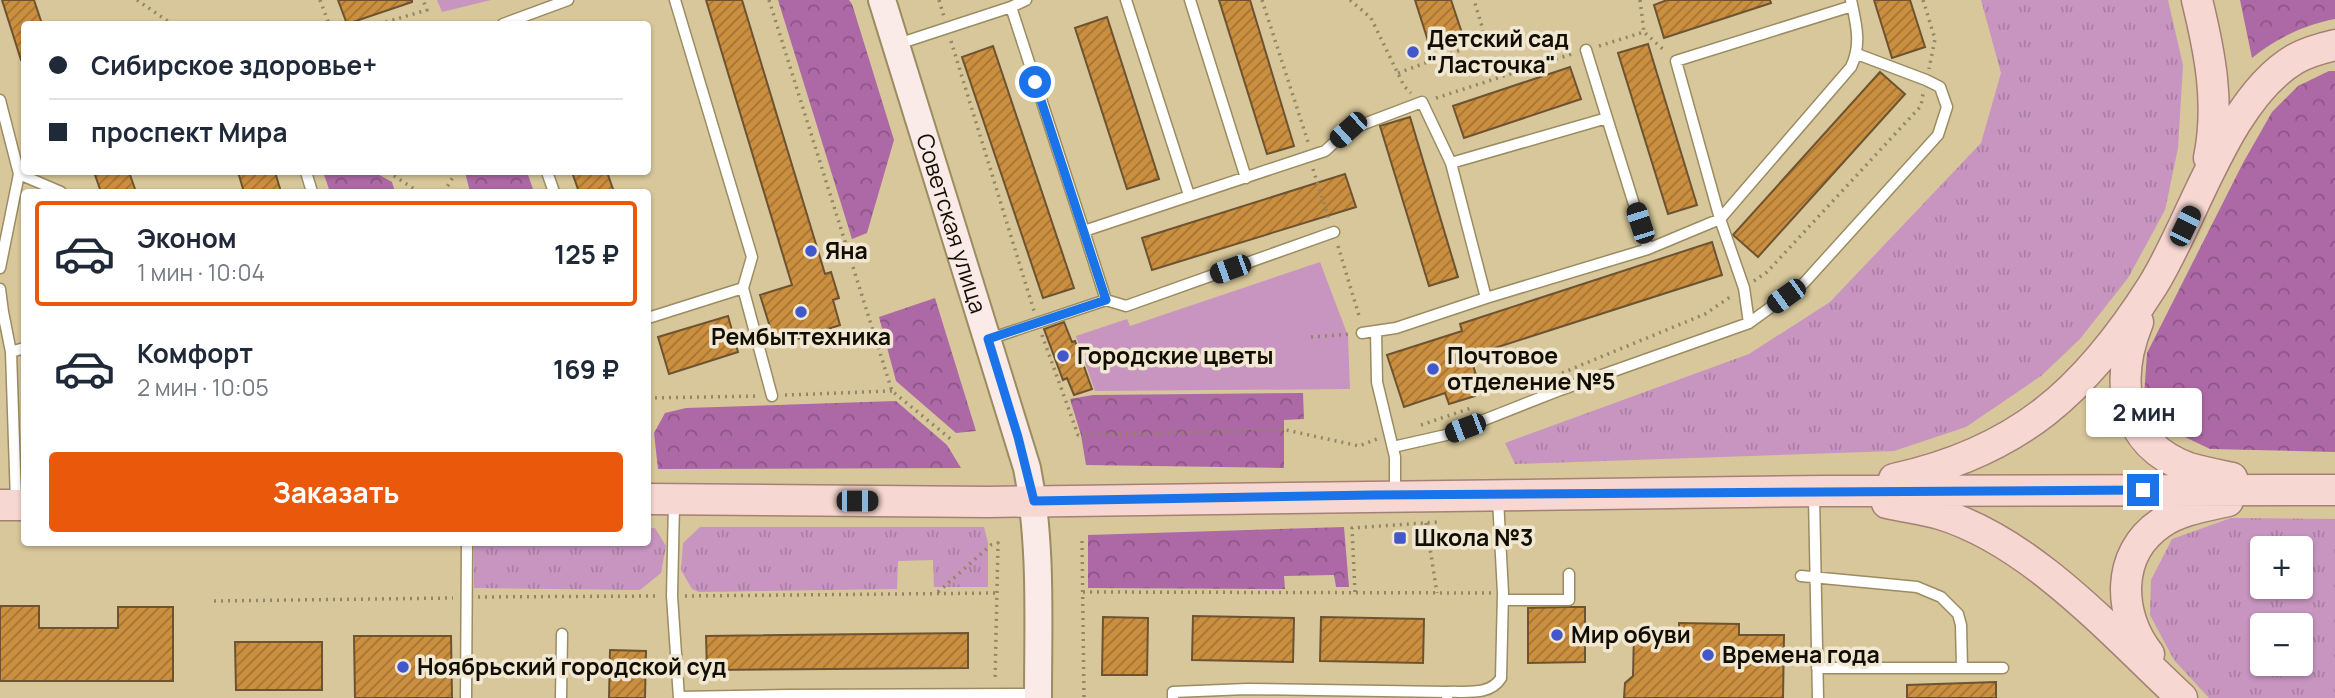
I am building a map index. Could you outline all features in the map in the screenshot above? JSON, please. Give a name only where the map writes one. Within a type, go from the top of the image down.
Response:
[{"type":"main road","name":"Советская улица","points":[[882,0],[1018,437],[1034,501],[1037,541],[1038,696]]},
{"type":"main road","points":[[2197,0],[2214,88],[2215,120],[2205,179]]},
{"type":"main road","points":[[2276,489],[2188,467],[2162,454],[2142,434],[2131,413],[2124,389],[2125,368],[2132,335],[2153,285],[2188,220],[2205,179],[2237,122],[2254,97],[2275,74],[2295,59],[2335,45]]},
{"type":"main road","points":[[1819,491],[1935,469],[1977,453],[2010,436],[2051,407],[2081,381],[2113,344],[2153,285]]},
{"type":"main road","points":[[2182,698],[2140,643],[2130,622],[2126,578],[2133,557],[2145,538],[2161,523],[2187,511],[2276,489]]},
{"type":"main road","points":[[661,499],[1034,501],[1819,491],[2335,490]]},
{"type":"main road","points":[[1819,491],[1940,514],[1990,536],[2032,562],[2061,586],[2182,698]]},
{"type":"lane","points":[[511,21],[568,0]]},
{"type":"lane","points":[[675,0],[752,257],[743,288],[772,396]]},
{"type":"lane","points":[[896,44],[1026,0]]},
{"type":"lane","points":[[1126,0],[1189,195]]},
{"type":"lane","points":[[1190,0],[1246,178]]},
{"type":"lane","points":[[1362,332],[1396,328],[1648,249],[1720,219],[1851,66],[1857,54],[1858,37],[1851,3],[1676,61],[1720,219],[1745,288],[1749,323]]},
{"type":"lane","points":[[1011,7],[1106,300]]},
{"type":"lane","points":[[1586,50],[1648,249]]},
{"type":"lane","points":[[1393,447],[1446,435],[1560,390],[1749,323],[1804,283],[1938,135],[1947,107],[1940,87],[1857,54]]},
{"type":"lane","points":[[0,100],[19,174],[0,268]]},
{"type":"lane","points":[[1084,231],[1325,151],[1348,130],[1422,103],[1451,163],[1486,298]]},
{"type":"lane","points":[[1451,163],[1607,118]]},
{"type":"lane","points":[[21,175],[54,189]]},
{"type":"lane","points":[[988,339],[1106,300],[1126,306],[1334,232]]},
{"type":"lane","points":[[651,317],[743,288]]},
{"type":"lane","points":[[0,289],[1,312],[11,352],[13,505]]},
{"type":"lane","points":[[1376,331],[1377,382],[1395,457],[1395,495]]},
{"type":"lane","points":[[11,352],[21,349]]},
{"type":"lane","points":[[1818,698],[1814,576],[1819,491]]},
{"type":"lane","points":[[1173,698],[1172,692],[1447,695],[1488,691],[1501,678],[1503,596],[1498,495]]},
{"type":"lane","points":[[661,499],[673,596],[679,697],[995,694],[1038,696]]},
{"type":"lane","points":[[467,546],[467,698]]},
{"type":"lane","points":[[1503,596],[1569,600],[1569,574]]},
{"type":"lane","points":[[1801,576],[1917,587],[1941,597],[1958,614],[1961,625],[1962,668]]},
{"type":"lane","points":[[561,698],[562,634]]},
{"type":"lane","points":[[1817,668],[2003,668]]},
{"type":"path","points":[[137,0],[168,21]]},
{"type":"path","points":[[320,0],[328,21]]},
{"type":"path","points":[[388,21],[426,9],[423,0]]},
{"type":"path","points":[[769,0],[892,391],[953,441]]},
{"type":"path","points":[[939,0],[1038,323],[1078,435],[1286,429],[1359,446],[1475,407]]},
{"type":"path","points":[[1350,0],[1371,18],[1404,86],[1422,103],[1644,32]]},
{"type":"path","points":[[1398,73],[1477,44],[1484,33],[1474,0]]},
{"type":"path","points":[[1640,0],[1644,32],[1676,61]]},
{"type":"path","points":[[1558,374],[1705,314],[1767,272],[1921,106],[1935,39],[1923,0]]},
{"type":"path","points":[[393,175],[414,189]]},
{"type":"path","points":[[1311,337],[1362,332]]},
{"type":"path","points":[[1426,523],[1437,593]]},
{"type":"path","points":[[1355,592],[1352,527],[1374,526]]},
{"type":"path","points":[[1082,541],[1084,698]]},
{"type":"path","points":[[937,593],[991,545],[998,543],[995,694]]},
{"type":"path","points":[[1083,592],[1355,592],[1503,596]]},
{"type":"path","points":[[214,601],[998,593]]},
{"type":"green space","points":[[437,0],[491,0],[442,12]]},
{"type":"green space","points":[[778,0],[849,0],[852,4],[894,140],[867,233],[852,239]]},
{"type":"green space","points":[[1981,0],[2168,0],[2183,65],[2178,148],[2165,210],[2128,278],[2080,339],[2041,376],[1966,427],[1894,451],[1515,464],[1505,443],[1749,354],[1830,302],[1981,143],[2001,73]]},
{"type":"green space","points":[[2240,0],[2335,0],[2335,19],[2291,33],[2252,58]]},
{"type":"green space","points":[[2329,71],[2335,71],[2335,452],[2210,449],[2164,427],[2144,396],[2147,353],[2243,163],[2272,112],[2298,86]]},
{"type":"green space","points":[[324,175],[379,175],[392,182],[394,189],[329,189]]},
{"type":"green space","points":[[466,175],[528,175],[533,189],[469,189]]},
{"type":"green space","points":[[1320,262],[1348,336],[1350,389],[1095,391],[1076,336],[1127,319],[1130,326]]},
{"type":"green space","points":[[935,298],[976,431],[956,433],[896,381],[879,317]]},
{"type":"green space","points":[[1303,393],[1304,419],[1284,420],[1284,468],[1086,465],[1081,435],[1070,399],[1093,395]]},
{"type":"green space","points":[[896,401],[947,445],[961,468],[658,469],[654,433],[665,413],[686,408]]},
{"type":"green space","points":[[2231,518],[2335,519],[2335,698],[2209,698],[2174,660],[2150,615],[2151,580],[2172,539]]},
{"type":"green space","points":[[700,527],[984,527],[988,543],[988,587],[934,587],[933,560],[898,561],[897,589],[699,592],[692,589],[681,570],[683,543]]},
{"type":"green space","points":[[1344,527],[1349,587],[1336,587],[1334,575],[1284,576],[1285,589],[1088,588],[1088,535]]},
{"type":"green space","points":[[651,528],[655,528],[666,546],[661,573],[640,590],[474,588],[474,546],[651,546]]},
{"type":"building","points":[[2,0],[34,0],[41,21],[21,21],[21,60]]},
{"type":"building","points":[[338,0],[412,0],[356,21],[346,21]]},
{"type":"building","points":[[706,0],[742,0],[825,274],[831,272],[839,298],[833,300],[840,325],[776,346],[760,295],[792,285]]},
{"type":"building","points":[[1219,0],[1250,0],[1294,146],[1267,154]]},
{"type":"building","points":[[1415,0],[1451,0],[1462,33],[1429,44]]},
{"type":"building","points":[[1667,0],[1770,0],[1771,3],[1664,38],[1654,5]]},
{"type":"building","points":[[1874,0],[1910,0],[1925,47],[1892,58]]},
{"type":"building","points":[[1107,17],[1159,179],[1127,189],[1075,28]]},
{"type":"building","points":[[1648,44],[1697,205],[1668,214],[1618,53]]},
{"type":"building","points":[[993,46],[1074,288],[1043,298],[962,57]]},
{"type":"building","points":[[1570,67],[1581,99],[1464,138],[1453,106]]},
{"type":"building","points":[[1880,72],[1905,94],[1758,257],[1733,235]]},
{"type":"building","points":[[1410,117],[1458,277],[1429,286],[1380,126]]},
{"type":"building","points":[[1345,174],[1356,207],[1152,270],[1142,238]]},
{"type":"building","points":[[95,175],[130,175],[135,189],[100,189]]},
{"type":"building","points":[[239,175],[276,175],[280,189],[243,189]]},
{"type":"building","points":[[573,175],[608,175],[613,189],[578,189]]},
{"type":"building","points":[[1712,242],[1722,275],[1470,356],[1479,384],[1472,386],[1475,396],[1449,404],[1445,393],[1404,407],[1387,355],[1462,331],[1460,324]]},
{"type":"building","points":[[728,316],[738,352],[669,374],[658,337]]},
{"type":"building","points":[[1064,322],[1072,342],[1075,341],[1092,389],[1074,395],[1067,378],[1063,380],[1044,329]]},
{"type":"building","points":[[0,606],[39,606],[39,628],[118,628],[118,607],[173,607],[173,681],[0,681]]},
{"type":"building","name":"Мир обуви","points":[[1585,607],[1585,662],[1528,663],[1528,608]]},
{"type":"building","points":[[1193,616],[1294,618],[1293,662],[1192,660]]},
{"type":"building","points":[[1103,617],[1148,618],[1147,675],[1102,675]]},
{"type":"building","points":[[1321,617],[1424,619],[1423,663],[1320,661]]},
{"type":"building","name":"Времена года","points":[[1679,623],[1739,624],[1739,635],[1784,635],[1783,698],[1624,698],[1625,683],[1633,676],[1634,633],[1679,634]]},
{"type":"building","points":[[968,633],[968,668],[707,670],[706,636]]},
{"type":"building","name":"Ноябрьский городской суд","points":[[354,636],[451,636],[452,698],[355,698]]},
{"type":"building","points":[[235,642],[322,642],[322,690],[236,690]]},
{"type":"building","points":[[610,650],[646,651],[645,698],[609,698]]},
{"type":"building","points":[[1996,682],[1996,698],[1907,698],[1907,685]]},
{"type":"place","name":"Детский сад \"Ласточка\"","points":[[1413,52]]},
{"type":"place","name":"Яна","points":[[811,251]]},
{"type":"place","name":"Рембыттехника","points":[[801,312]]},
{"type":"place","name":"Городские цветы","points":[[1063,356]]},
{"type":"place","name":"Почтовое отделение №5","points":[[1433,369]]},
{"type":"place","name":"Школа №3","points":[[1400,538]]},
{"type":"place","name":"Мир обуви","points":[[1557,635]]},
{"type":"place","name":"Времена года","points":[[1708,655]]},
{"type":"place","name":"Ноябрьский городской суд","points":[[403,667]]},
{"type":"route","points":[[1035,82],[1106,300],[988,339],[1027,468],[1034,501],[1373,495],[2143,490]]}]
